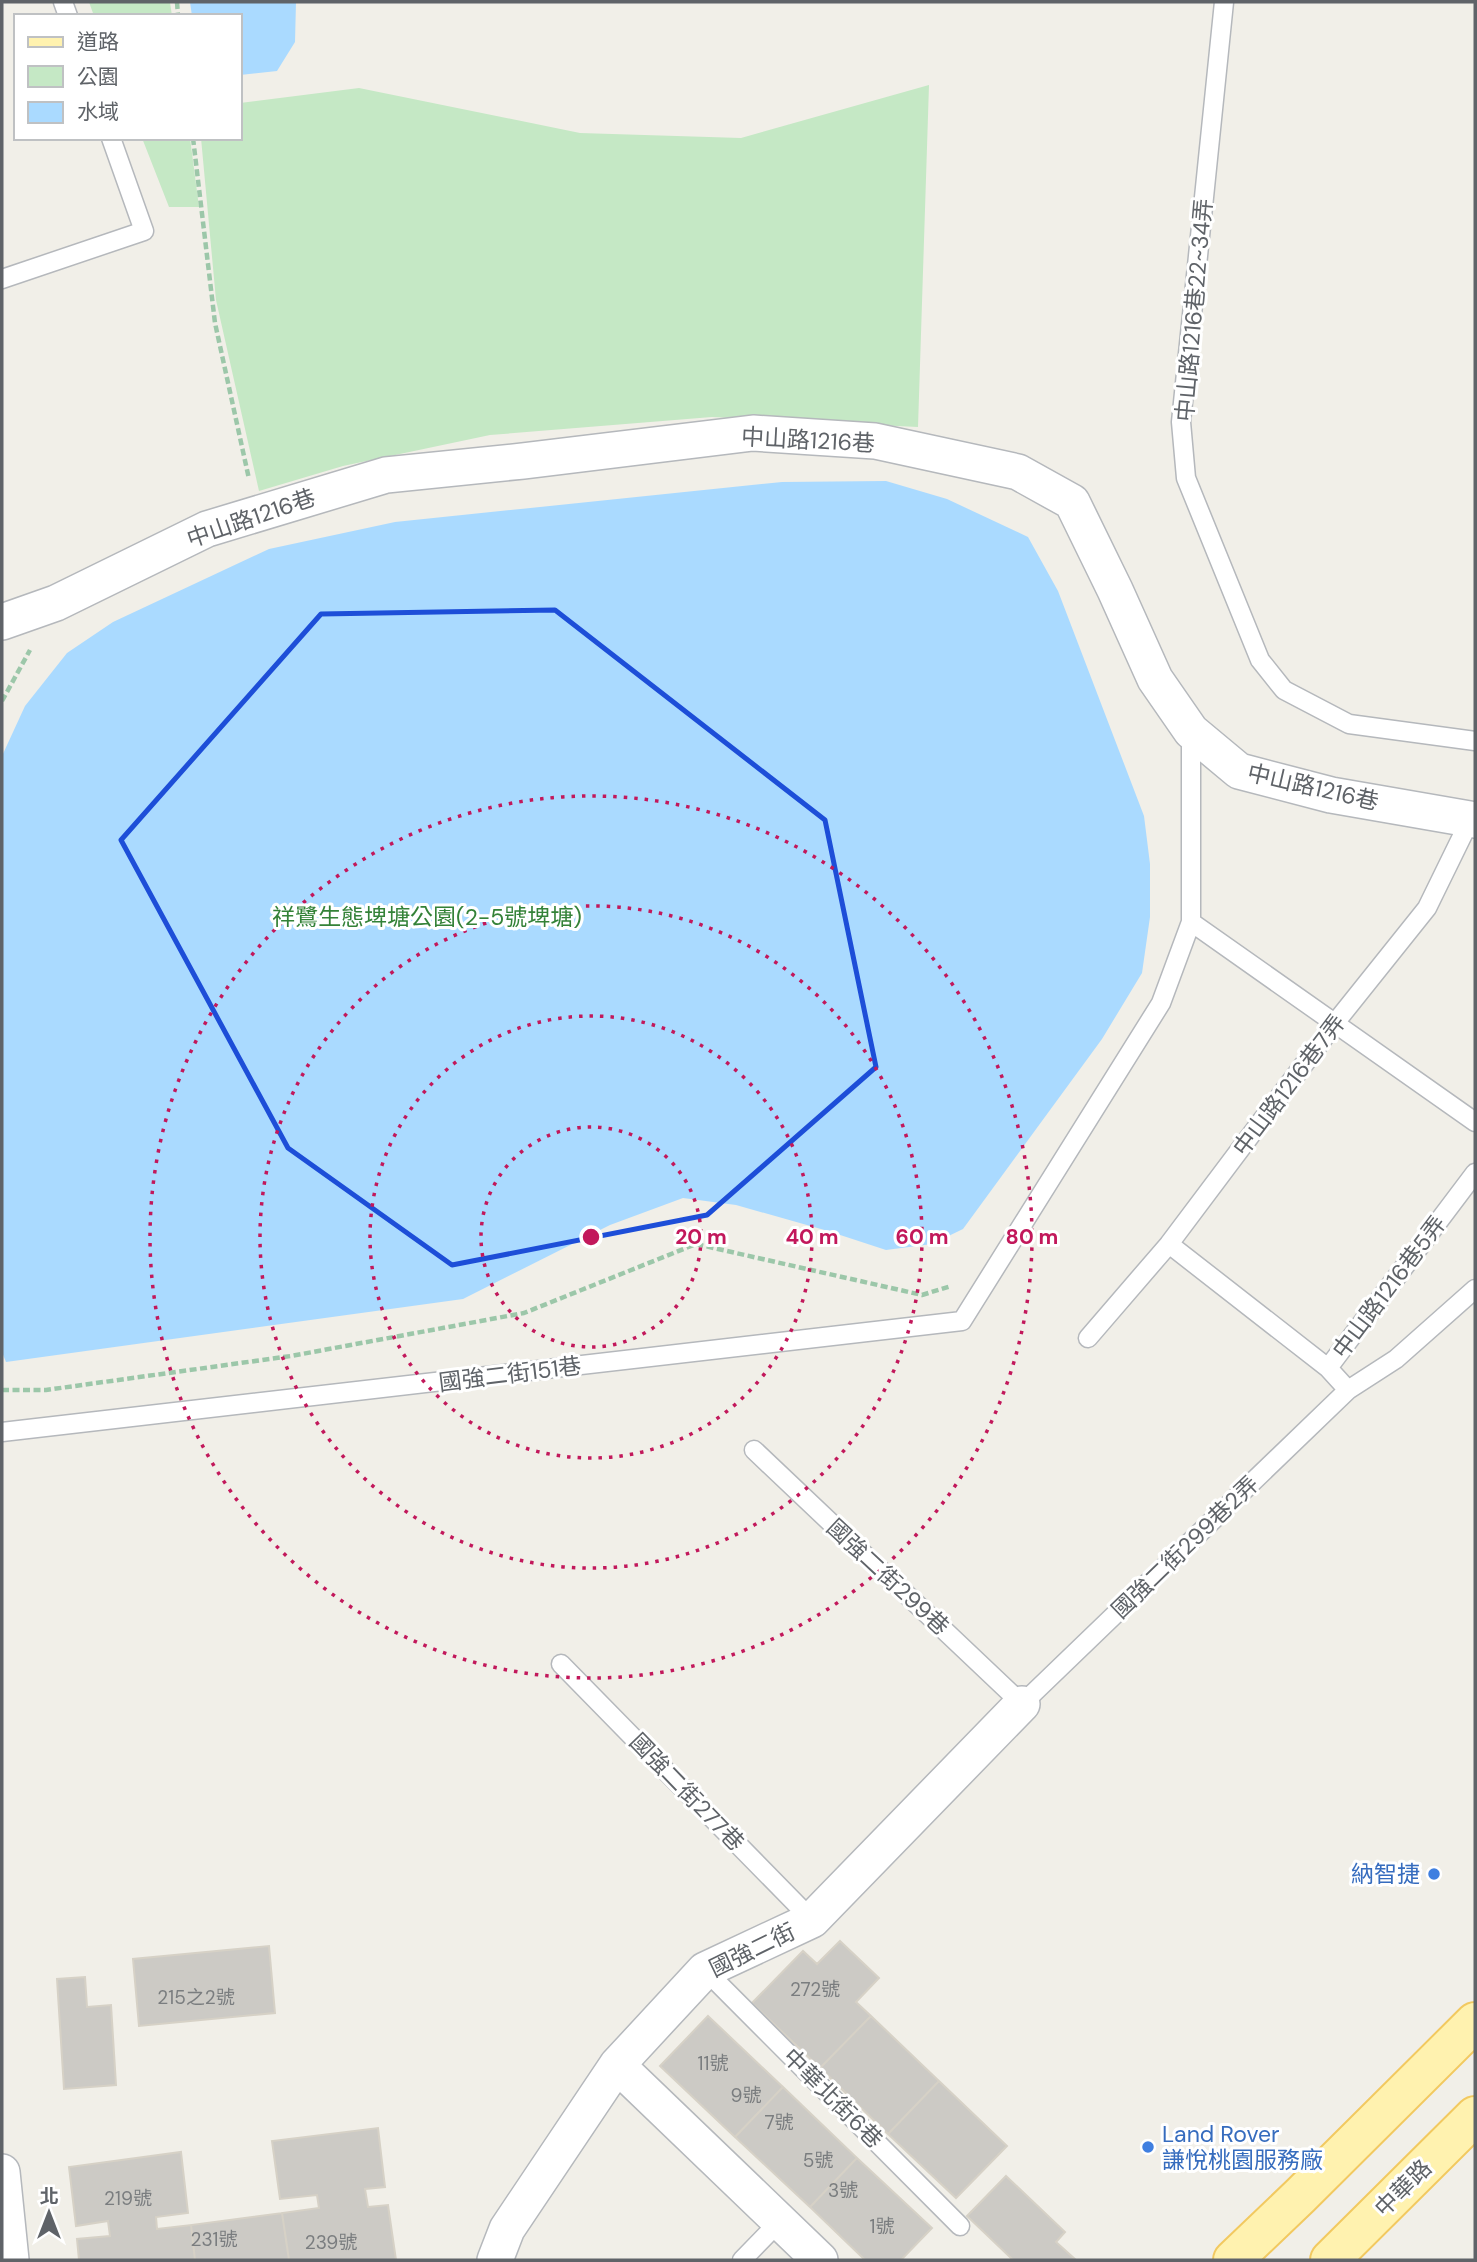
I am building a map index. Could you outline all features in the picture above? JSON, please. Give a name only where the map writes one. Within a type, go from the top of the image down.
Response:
[{"type":"main road","points":[[1233,2260],[1475,2022]]},
{"type":"main road","name":"中華路","points":[[1330,2260],[1475,2116]]},
{"type":"street","name":"中山路1216巷","points":[[2,622],[57,603],[207,528],[386,475],[753,433],[875,441],[1018,472],[1072,502],[1155,679],[1191,731],[1239,771],[1331,795],[1473,820]]},
{"type":"street","name":"國強二街","points":[[495,2260],[507,2229],[617,2065],[705,1970],[812,1920],[1022,1704]]},
{"type":"street","points":[[617,2065],[820,2260]]},
{"type":"street","points":[[2,2172],[11,2260]]},
{"type":"lane","name":"中山路1216巷22~34弄","points":[[1224,2],[1181,422],[1186,478],[1260,660],[1284,690],[1349,724],[1475,741]]},
{"type":"lane","points":[[2,278],[144,230],[112,140]]},
{"type":"lane","points":[[992,1272],[1161,1003],[1191,922],[1191,731]]},
{"type":"lane","name":"中山路1216巷7弄","points":[[1088,1338],[1169,1244],[1335,1023],[1427,908],[1473,820]]},
{"type":"lane","points":[[1191,922],[1475,1122]]},
{"type":"lane","name":"中山路1216巷5弄","points":[[1328,1368],[1475,1172]]},
{"type":"lane","points":[[1169,1244],[1328,1368],[1348,1390]]},
{"type":"lane","name":"國強二街151巷","points":[[2,1433],[962,1321],[992,1272]]},
{"type":"lane","name":"國強二街299巷2弄","points":[[1022,1704],[1348,1390],[1396,1359],[1475,1289]]},
{"type":"lane","name":"國強二街299巷","points":[[754,1450],[1022,1704]]},
{"type":"lane","name":"國強二街277巷","points":[[561,1664],[812,1920]]},
{"type":"lane","name":"中華北街6巷","points":[[705,1970],[960,2226]]},
{"type":"lane","points":[[742,2260],[780,2221]]},
{"type":"path","points":[[193,140],[215,323],[257,513]]},
{"type":"path","points":[[2,1390],[47,1390],[291,1356],[523,1313],[695,1244],[922,1295],[992,1272]]},
{"type":"highlighted area","points":[[555,610],[825,820],[876,1067],[707,1215],[452,1265],[288,1148],[121,840],[321,614]]},
{"type":"green space","points":[[89,2],[170,2],[172,14],[93,14]]},
{"type":"green space","points":[[929,85],[918,427],[712,417],[490,435],[343,466],[259,491],[216,300],[201,140],[242,140],[242,103],[359,88],[580,133],[741,138]]},
{"type":"green space","points":[[143,140],[190,140],[199,207],[169,207]]},
{"type":"water","points":[[190,2],[296,2],[295,42],[277,71],[242,75],[242,14],[192,14]]},
{"type":"water","name":"祥鷺生態埤塘公園(2-5號埤塘)","points":[[886,481],[947,499],[1028,537],[1058,591],[1144,816],[1150,864],[1150,917],[1142,973],[1102,1039],[963,1229],[932,1244],[886,1250],[736,1205],[683,1198],[610,1225],[463,1299],[6,1362],[2,1352],[2,756],[25,706],[67,653],[113,622],[269,549],[395,522],[782,482]]},
{"type":"building","points":[[840,1941],[879,1978],[856,2002],[871,2016],[820,2068],[752,2003],[803,1951],[817,1964]]},
{"type":"building","points":[[269,1946],[275,2013],[139,2026],[133,1959]]},
{"type":"building","points":[[85,1977],[87,2007],[111,2005],[116,2085],[64,2089],[57,1979]]},
{"type":"building","points":[[708,2016],[783,2087],[735,2137],[660,2066]]},
{"type":"building","points":[[871,2016],[939,2081],[888,2134],[820,2068]]},
{"type":"building","points":[[939,2081],[1007,2146],[956,2198],[888,2134]]},
{"type":"building","points":[[783,2087],[857,2158],[810,2207],[735,2137]]},
{"type":"building","points":[[378,2128],[385,2187],[365,2189],[368,2207],[388,2205],[396,2260],[289,2260],[282,2213],[319,2208],[317,2195],[280,2199],[272,2141]]},
{"type":"building","points":[[181,2152],[188,2213],[156,2217],[157,2229],[191,2225],[195,2260],[79,2260],[77,2239],[110,2236],[108,2221],[76,2226],[69,2167]]},
{"type":"building","points":[[857,2158],[932,2228],[901,2260],[865,2260],[810,2207]]},
{"type":"building","points":[[1006,2176],[1065,2232],[1056,2242],[1076,2260],[1013,2260],[967,2216]]},
{"type":"building","points":[[282,2213],[289,2260],[195,2260],[191,2225]]},
{"type":"place","name":"納智捷","points":[[1434,1874]]},
{"type":"place","name":"Land Rover 謙悅桃園服務廠","points":[[1148,2147]]}]
